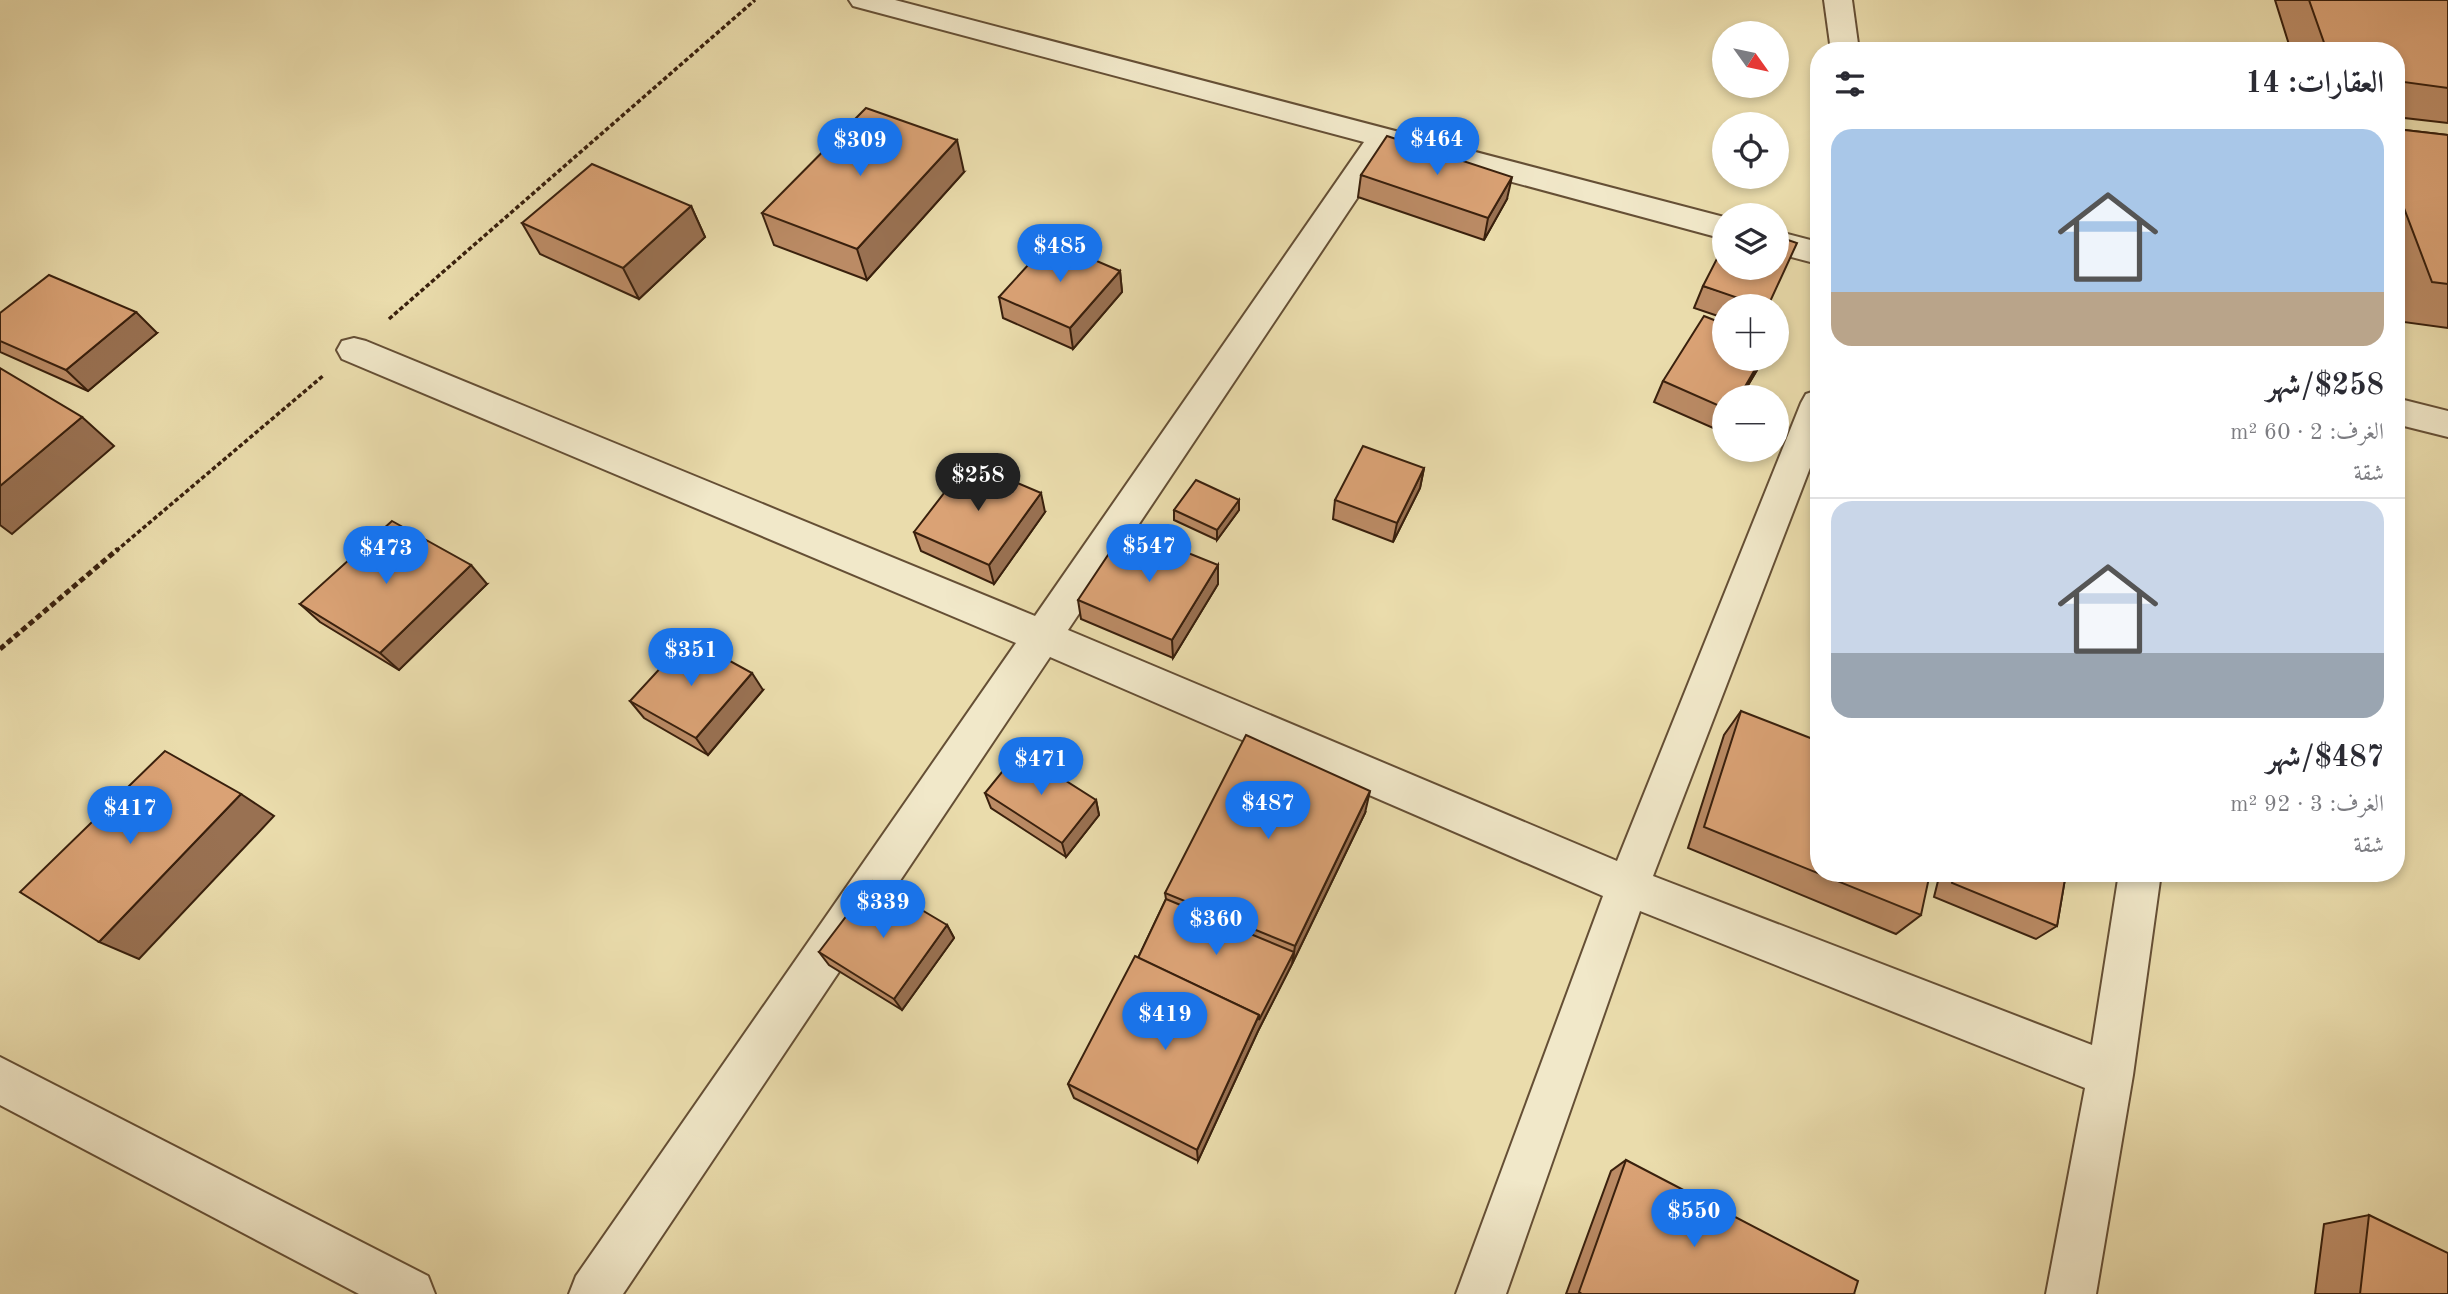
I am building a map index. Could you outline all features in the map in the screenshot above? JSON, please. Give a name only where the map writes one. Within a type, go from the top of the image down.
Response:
[{"type":"street","points":[[863,0],[1712,225]]},
{"type":"street","points":[[1838,0],[1844,42]]},
{"type":"street","points":[[594,1294],[1382,138]]},
{"type":"street","points":[[1789,245],[1810,251]]},
{"type":"street","points":[[354,350],[1042,637],[1628,886],[2110,1075]]},
{"type":"street","points":[[2405,413],[2448,424]]},
{"type":"street","points":[[1481,1294],[1628,886],[1810,423]]},
{"type":"street","points":[[2071,1294],[2110,1075],[2139,882]]},
{"type":"street","points":[[0,1080],[410,1294]]},
{"type":"building","points":[[2309,0],[2448,0],[2448,88],[2405,82],[2405,42],[2324,42]]},
{"type":"building","points":[[866,108],[957,140],[857,249],[762,213]]},
{"type":"building","points":[[2405,130],[2448,135],[2448,284],[2432,282],[2405,211]]},
{"type":"building","points":[[1387,136],[1512,177],[1488,218],[1361,175]]},
{"type":"building","points":[[592,164],[691,206],[623,268],[522,223]]},
{"type":"building","points":[[1789,240],[1797,243],[1789,260]]},
{"type":"building","points":[[1050,241],[1120,271],[1070,328],[999,297]]},
{"type":"building","points":[[1712,268],[1712,280],[1780,280],[1774,294],[1726,294],[1703,286]]},
{"type":"building","points":[[49,275],[136,312],[66,370],[0,341],[0,313]]},
{"type":"building","points":[[1704,316],[1712,319],[1712,371],[1754,371],[1746,385],[1712,385],[1712,403],[1663,381]]},
{"type":"building","points":[[0,368],[82,417],[0,486]]},
{"type":"building","points":[[1363,446],[1424,468],[1397,523],[1335,500]]},
{"type":"building","points":[[968,462],[1041,493],[989,565],[914,532]]},
{"type":"building","points":[[1196,480],[1239,500],[1217,530],[1174,510]]},
{"type":"building","points":[[392,521],[471,565],[380,653],[300,604]]},
{"type":"building","points":[[1126,528],[1218,565],[1172,640],[1078,600]]},
{"type":"building","points":[[688,638],[752,673],[696,738],[630,701]]},
{"type":"building","points":[[1741,711],[1810,738],[1810,870],[1704,827]]},
{"type":"building","points":[[1246,735],[1370,791],[1295,946],[1165,893]]},
{"type":"building","points":[[165,751],[241,794],[99,942],[20,892]]},
{"type":"building","points":[[1019,751],[1096,800],[1062,843],[985,793]]},
{"type":"building","points":[[873,881],[947,925],[894,999],[819,952]]},
{"type":"building","points":[[1840,882],[1928,882],[1921,915]]},
{"type":"building","points":[[2064,882],[2057,926],[1952,883]]},
{"type":"building","points":[[1166,899],[1294,952],[1259,1020],[1259,1015],[1138,958]]},
{"type":"building","points":[[1135,956],[1259,1015],[1197,1150],[1068,1084]]},
{"type":"building","points":[[1626,1160],[1858,1281],[1854,1294],[1582,1294],[1579,1292]]},
{"type":"building","points":[[2369,1215],[2448,1253],[2448,1294],[2360,1294]]}]
